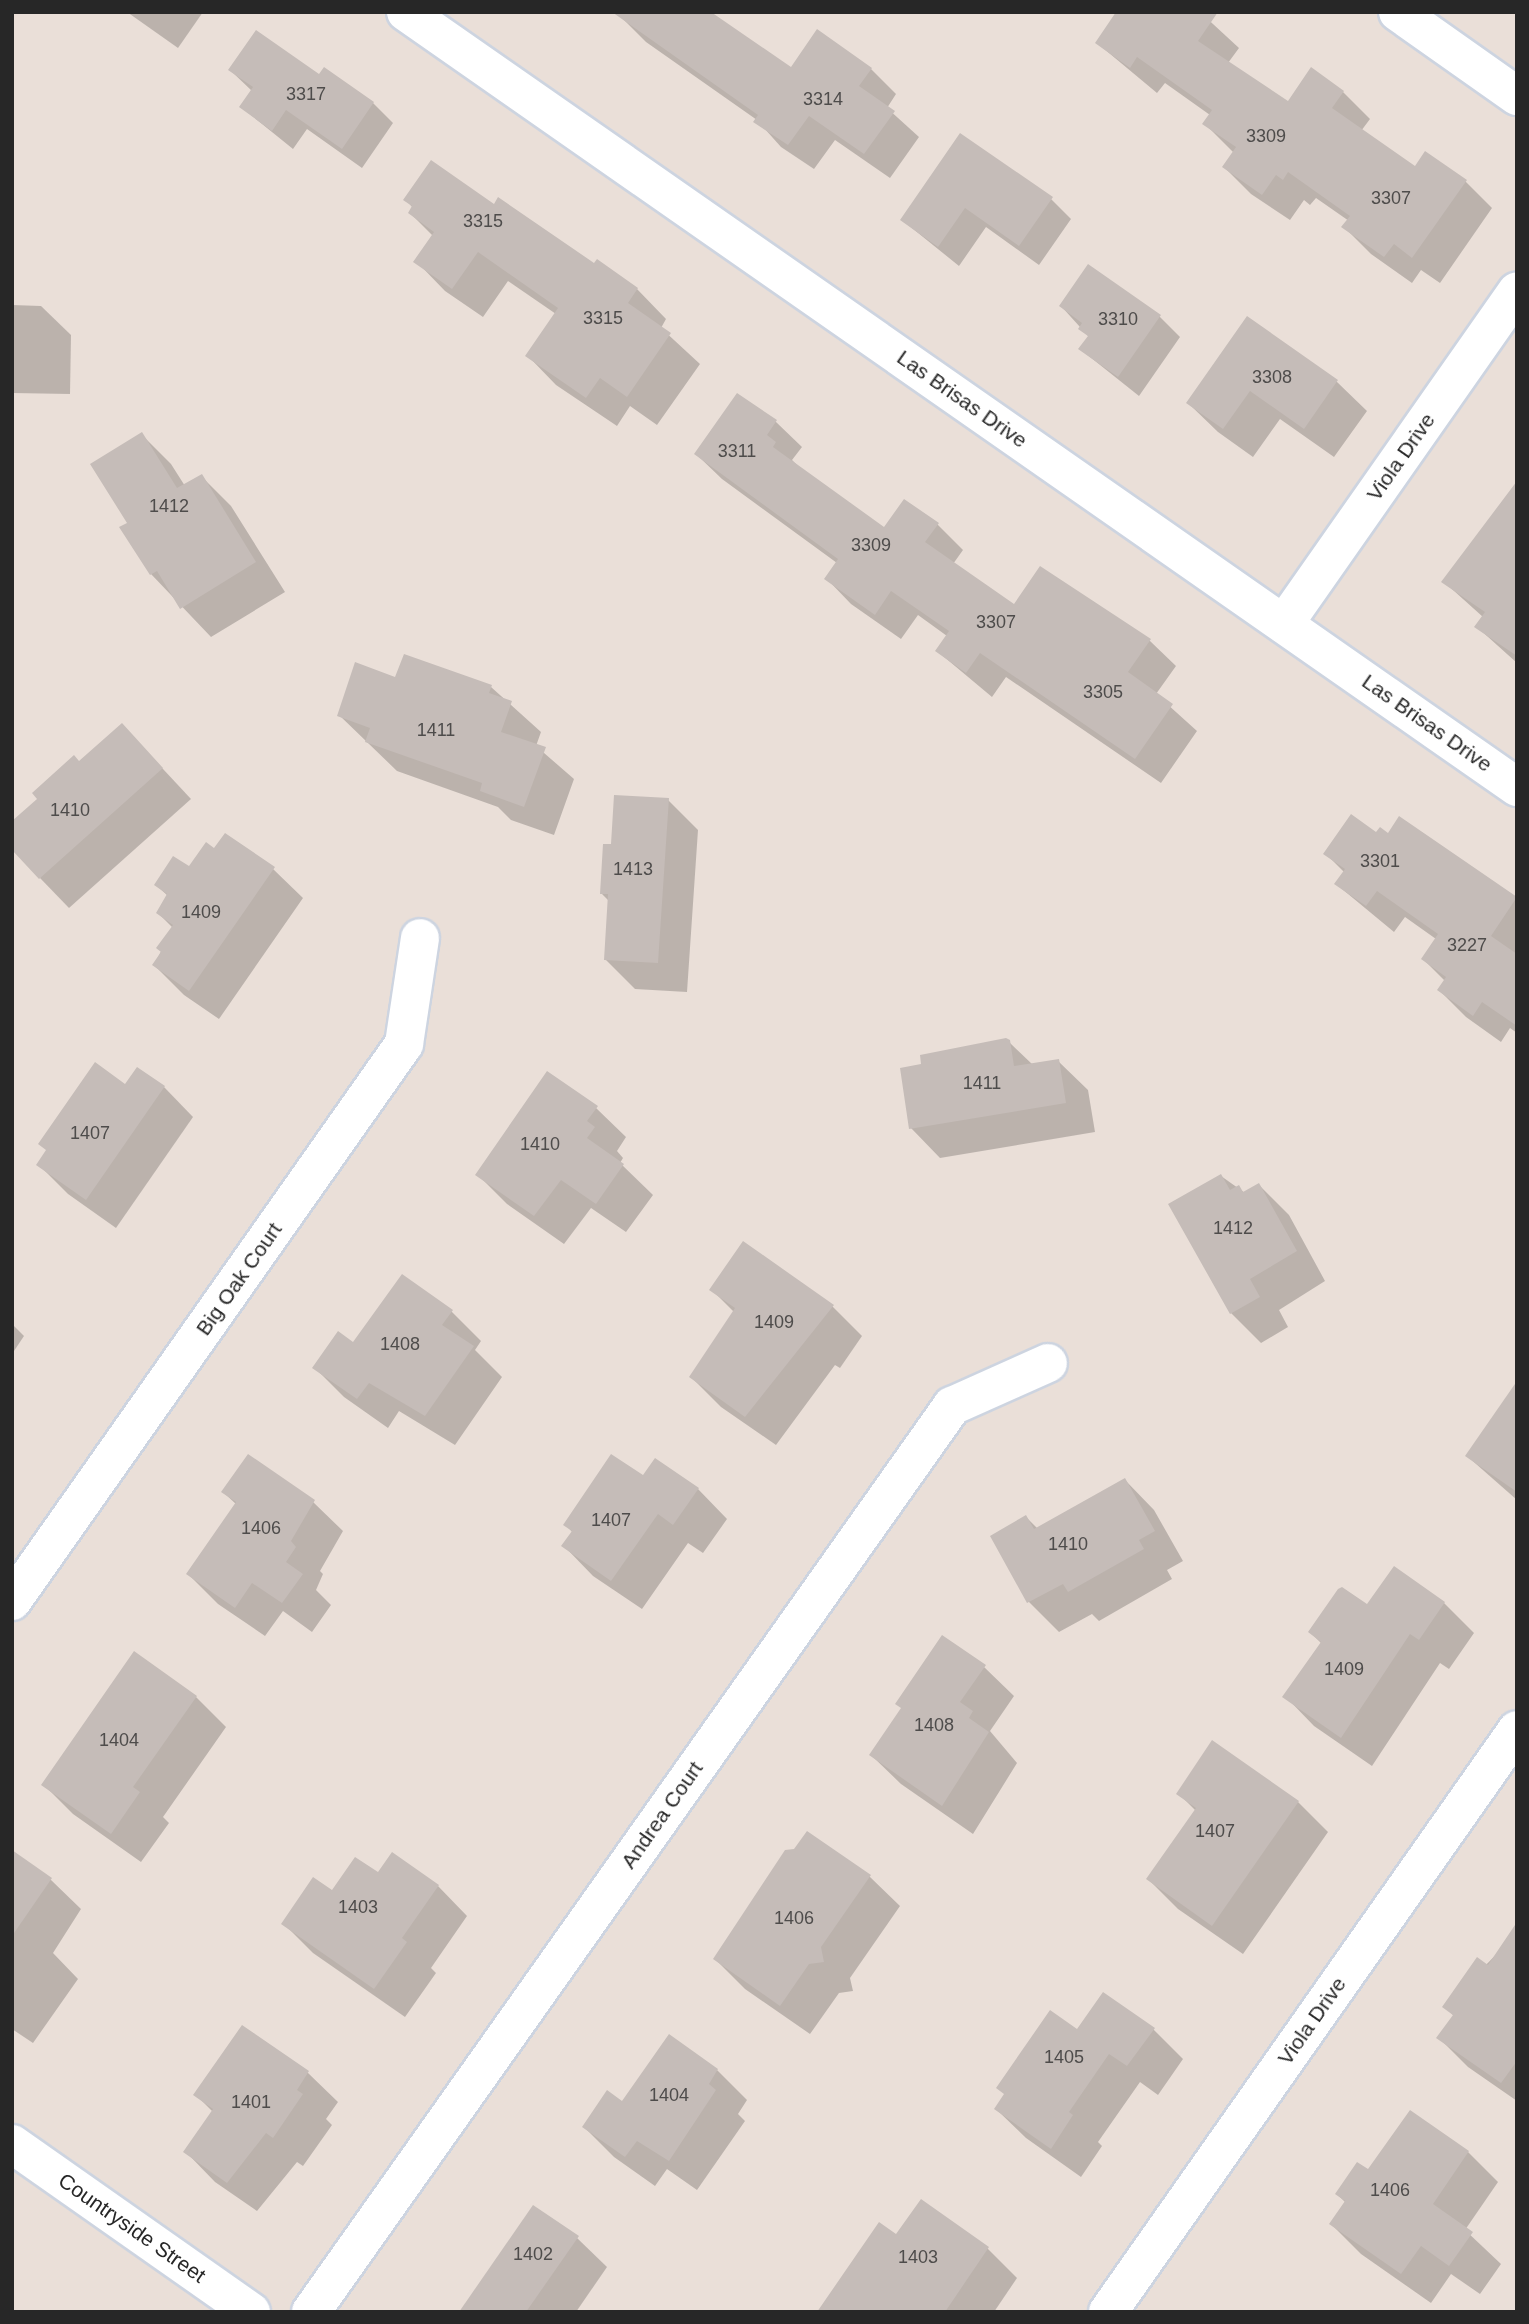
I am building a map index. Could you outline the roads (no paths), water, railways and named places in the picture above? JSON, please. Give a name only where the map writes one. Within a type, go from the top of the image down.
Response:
[{"type":"street","name":"Las Brisas Drive","points":[[406,12],[1517,787]]},
{"type":"street","points":[[1398,12],[1517,96]]},
{"type":"street","name":"Viola Drive","points":[[1284,624],[1517,291]]},
{"type":"street","name":"Big Oak Court","points":[[12,1601],[404,1044],[420,938]]},
{"type":"street","name":"Andrea Court","points":[[311,2312],[952,1406],[1048,1363]]},
{"type":"street","name":"Viola Drive","points":[[1108,2312],[1517,1730]]},
{"type":"street","name":"Countryside Street","points":[[12,2144],[251,2312]]}]
